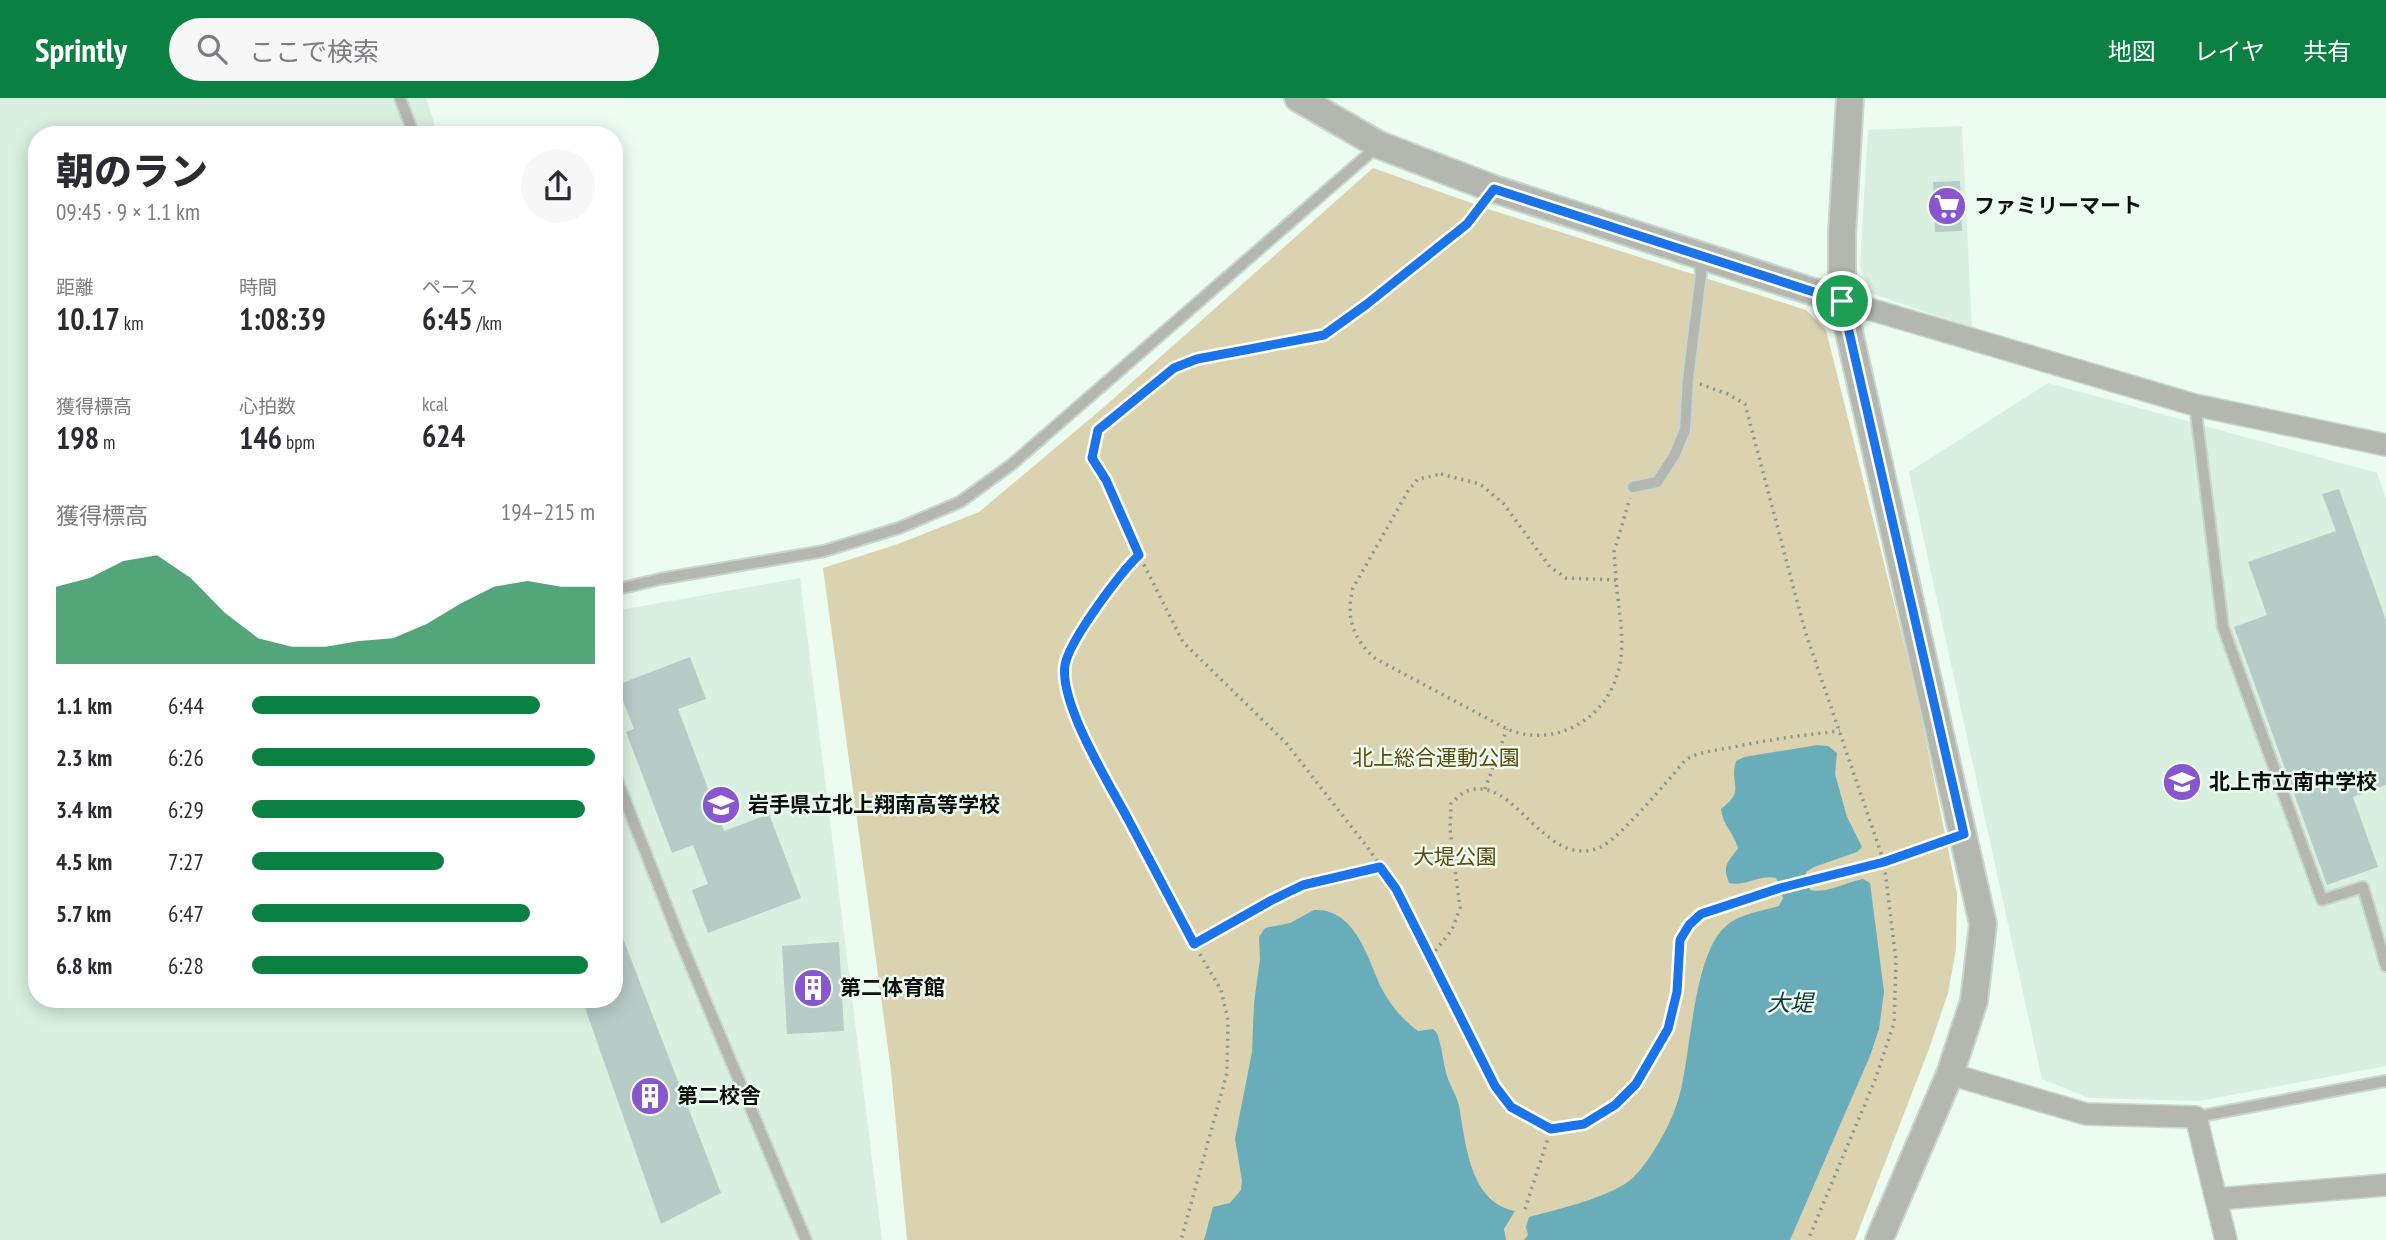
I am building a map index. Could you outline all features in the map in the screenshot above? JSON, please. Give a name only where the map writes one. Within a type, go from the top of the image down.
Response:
[{"type":"street","points":[[1298,98],[1378,145],[1494,189],[1842,301],[2195,405],[2386,445]]},
{"type":"street","points":[[1850,98],[1842,234],[1842,301],[1983,924],[1974,1000],[1950,1074],[1879,1240]]},
{"type":"street","points":[[1950,1074],[2086,1114],[2196,1117],[2226,1240]]},
{"type":"street","points":[[2217,1199],[2386,1185]]},
{"type":"lane","points":[[400,98],[411,126]]},
{"type":"lane","points":[[623,588],[824,551],[899,528],[960,502],[1011,465],[1378,145]]},
{"type":"lane","points":[[1633,487],[1657,482],[1674,456],[1685,430],[1688,379],[1701,274],[1700,254]]},
{"type":"lane","points":[[2195,405],[2222,626],[2322,900],[2363,887],[2386,966]]},
{"type":"lane","points":[[623,795],[680,940],[806,1240]]},
{"type":"lane","points":[[2196,1117],[2386,1081]]},
{"type":"path","points":[[1494,189],[1467,224],[1324,335],[1197,359],[1174,368],[1098,430],[1092,458],[1106,480],[1182,642],[1286,743],[1368,848],[1396,889],[1495,1086],[1511,1107],[1551,1129],[1584,1124],[1615,1105],[1636,1084],[1668,1029],[1677,992],[1680,940],[1689,925],[1701,914],[1815,879],[1884,862],[1964,834]]},
{"type":"path","points":[[1688,379],[1728,394],[1745,404],[1805,631],[1884,862],[1896,961],[1895,1023],[1875,1080],[1808,1240]]},
{"type":"path","points":[[1616,580],[1566,578],[1550,566],[1532,546],[1503,503],[1480,484],[1441,474],[1418,479],[1408,491],[1353,588],[1349,602],[1355,635],[1362,648],[1376,659],[1523,736],[1564,733],[1587,720],[1606,698],[1619,668],[1621,636],[1614,552],[1633,487]]},
{"type":"path","points":[[1139,555],[1123,571],[1079,635],[1065,664],[1066,690],[1087,741],[1194,944],[1221,989],[1228,1020],[1227,1073],[1181,1240]]},
{"type":"path","points":[[1485,789],[1507,729]]},
{"type":"path","points":[[1430,957],[1452,930],[1460,908],[1450,829],[1451,804],[1465,791],[1485,789],[1507,799],[1541,832],[1563,847],[1598,849],[1622,829],[1687,759],[1709,751],[1777,738],[1840,731]]},
{"type":"path","points":[[1194,944],[1303,885],[1380,867]]},
{"type":"path","points":[[1525,1209],[1551,1129]]},
{"type":"shaded area","name":"岩手県立北上翔南高等学校","points":[[0,98],[426,98],[435,126],[28,126],[28,1008],[623,1008],[623,609],[800,578],[882,1240],[0,1240]]},
{"type":"shaded area","points":[[1962,126],[1972,328],[1871,293],[1860,266],[1868,130]]},
{"type":"shaded area","name":"北上市立南中学校","points":[[2048,383],[2377,473],[2386,499],[2386,1066],[2199,1101],[2089,1098],[2042,1079],[1909,472]]},
{"type":"green space","name":"大堤公園","points":[[1373,168],[1491,210],[1806,310],[1826,330],[1916,692],[1957,893],[1956,949],[1948,993],[1855,1240],[907,1240],[891,1071],[823,568],[898,544],[979,512],[1104,407]]},
{"type":"water","name":"大堤","points":[[1817,745],[1828,746],[1837,753],[1835,774],[1847,817],[1862,847],[1857,852],[1806,872],[1810,890],[1830,889],[1863,879],[1870,883],[1884,992],[1879,1029],[1870,1056],[1790,1240],[1524,1240],[1528,1235],[1526,1227],[1529,1217],[1591,1200],[1625,1184],[1640,1170],[1657,1145],[1679,1098],[1700,980],[1706,958],[1715,940],[1730,923],[1779,906],[1783,898],[1776,878],[1729,883],[1726,868],[1738,848],[1721,809],[1729,803],[1735,792],[1736,761],[1744,757]]},
{"type":"water","points":[[1314,910],[1340,917],[1350,926],[1393,1007],[1418,1031],[1433,1029],[1437,1033],[1447,1076],[1458,1102],[1472,1169],[1488,1196],[1515,1211],[1504,1229],[1506,1240],[1204,1240],[1213,1207],[1230,1203],[1241,1190],[1235,1139],[1252,1052],[1254,1003],[1260,959],[1259,937],[1265,928],[1290,923]]},
{"type":"building","name":"ファミリーマート","points":[[1960,181],[1962,231],[1935,232],[1933,182]]},
{"type":"building","points":[[2339,489],[2386,620],[2386,785],[2353,797],[2378,867],[2327,885],[2234,627],[2267,615],[2248,562],[2336,531],[2322,494]]},
{"type":"building","points":[[690,657],[706,699],[678,709],[724,831],[769,814],[801,898],[708,933],[692,890],[708,884],[693,845],[672,853],[626,732],[634,729],[623,701],[623,683]]},
{"type":"building","name":"第二校舎","points":[[623,938],[721,1193],[661,1224],[585,1008],[623,1008]]},
{"type":"building","name":"第二体育館","points":[[839,942],[844,1031],[787,1034],[782,946]]},
{"type":"place","name":"ファミリーマート","points":[[1947,206]]},
{"type":"place","name":"北上市立南中学校","points":[[2182,782]]},
{"type":"place","name":"岩手県立北上翔南高等学校","points":[[721,805]]},
{"type":"place","name":"第二体育館","points":[[813,988]]},
{"type":"place","name":"第二校舎","points":[[650,1096]]},
{"type":"route","points":[[1494,189],[1842,301],[1964,834],[1884,862],[1780,888],[1701,914],[1689,925],[1680,940],[1677,992],[1668,1029],[1636,1084],[1615,1105],[1584,1124],[1551,1129],[1511,1107],[1495,1086],[1396,889],[1380,867],[1303,885],[1194,944],[1087,741],[1066,690],[1065,664],[1079,635],[1123,571],[1139,555],[1106,480],[1092,458],[1098,430],[1174,368],[1197,359],[1324,335],[1467,224],[1494,189]]},
{"type":"park label","name":"北上総合運動公園","points":[[1436,758]]}]
